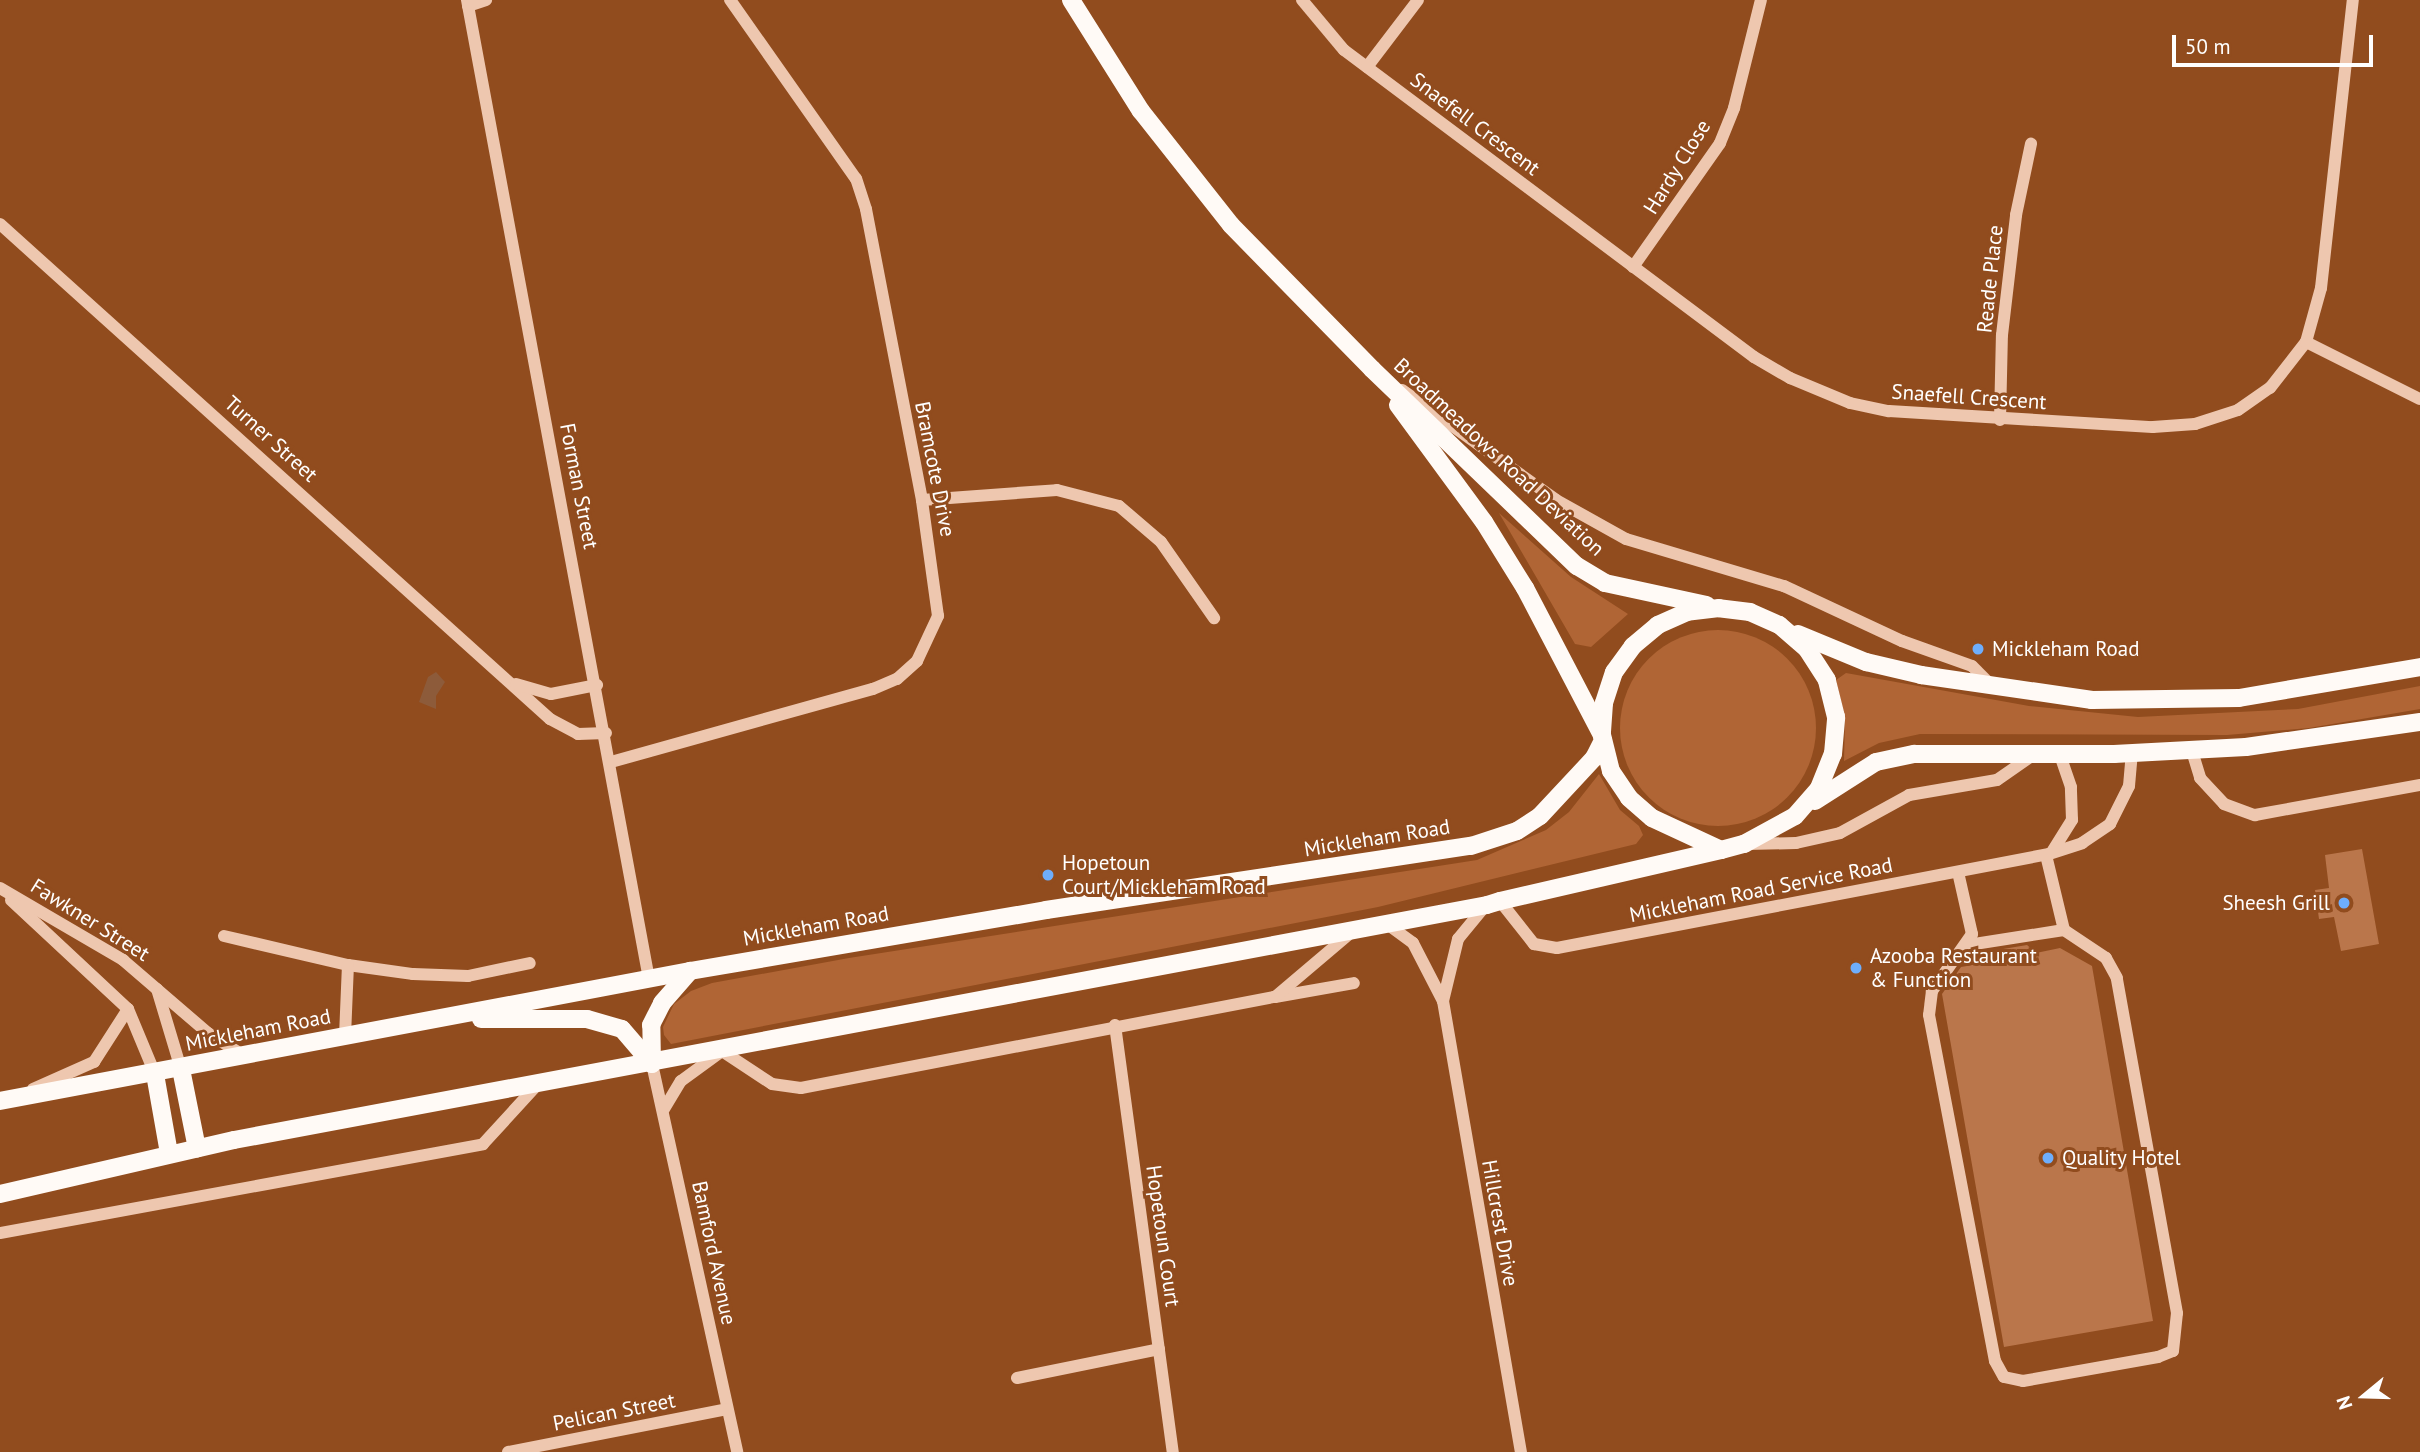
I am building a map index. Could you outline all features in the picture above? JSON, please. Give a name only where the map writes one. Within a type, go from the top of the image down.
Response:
[{"type":"main road","name":"Broadmeadows Road Deviation","points":[[1071,0],[1126,88],[1186,171],[1250,246],[1371,369],[1577,566],[1605,583],[1719,608]]},
{"type":"main road","name":"Broadmeadows Road Deviation","points":[[1371,369],[1484,522],[1546,624],[1602,737]]},
{"type":"main road","points":[[1721,849],[1652,818],[1629,798],[1611,771],[1602,737],[1604,703],[1614,672],[1633,646],[1677,617],[1719,608],[1750,612],[1866,662],[2092,700],[2239,698],[2420,667]]},
{"type":"main road","points":[[1779,625],[1807,649],[1827,680],[1836,717],[1833,754],[1819,788],[1795,816]]},
{"type":"main road","points":[[0,1194],[169,1153],[722,1051],[1493,903],[1744,844],[1795,816],[1854,773],[1895,757],[2036,752],[2192,751],[2301,741],[2420,722]]},
{"type":"main road","name":"Mickleham Road","points":[[3,1101],[690,971],[1046,910],[1471,846],[1517,831],[1540,816],[1594,758],[1602,737]]},
{"type":"main road","points":[[652,1064],[651,1025],[662,1003],[690,971]]},
{"type":"main road","points":[[439,1020],[587,1019],[622,1029],[652,1064]]},
{"type":"main road","points":[[181,1069],[197,1148]]},
{"type":"main road","points":[[155,1074],[169,1153]]},
{"type":"street","points":[[468,3],[486,0]]},
{"type":"street","name":"Bramcote Drive","points":[[611,762],[873,690],[897,679],[918,661],[938,616],[922,500],[866,209],[856,179],[730,0]]},
{"type":"street","name":"Snaefell Crescent","points":[[1302,0],[1344,50],[1367,68],[1755,357],[1821,391],[1889,411],[2000,420],[2153,427],[2195,424],[2254,401],[2288,370],[2306,342],[2321,288],[2353,0]]},
{"type":"street","points":[[1367,68],[1418,0]]},
{"type":"street","name":"Hardy Close","points":[[1633,267],[1720,143],[1734,107],[1761,0]]},
{"type":"street","name":"Forman Street","points":[[468,3],[606,733],[649,979]]},
{"type":"street","name":"Reade Place","points":[[2000,420],[2002,335],[2016,215],[2031,144]]},
{"type":"street","name":"Turner Street","points":[[0,223],[551,719],[578,734],[606,733]]},
{"type":"street","points":[[2306,342],[2420,399]]},
{"type":"street","points":[[1371,369],[1592,522],[1656,551],[1784,586],[1902,641],[1972,666],[1990,684]]},
{"type":"street","points":[[922,500],[1057,490],[1119,506],[1161,542],[1214,618]]},
{"type":"street","name":"Turner Street","points":[[515,684],[551,694],[597,685]]},
{"type":"street","points":[[2192,751],[2200,778],[2224,804],[2255,815],[2420,785]]},
{"type":"street","points":[[1744,844],[1796,843],[1840,833],[1909,795],[1997,780],[2036,752]]},
{"type":"street","points":[[2059,753],[2071,788],[2072,820],[2061,843],[2048,855],[2064,930]]},
{"type":"street","name":"Mickleham Road Service Road","points":[[1493,903],[1534,944],[1557,948],[2048,855],[2082,844],[2110,824],[2129,786],[2132,753]]},
{"type":"street","points":[[1958,872],[1971,926],[1968,944],[1932,991],[1929,1015],[1988,1339],[2004,1377],[2023,1381],[2158,1357],[2173,1351],[2178,1333],[2118,978],[2106,958],[2064,930],[1968,944]]},
{"type":"street","name":"Fawkner Street","points":[[0,889],[123,960],[156,986],[181,1069]]},
{"type":"street","name":"Fawkner Street","points":[[0,889],[128,1009],[155,1074]]},
{"type":"street","name":"Hillcrest Drive","points":[[1443,1001],[1458,939],[1493,903]]},
{"type":"street","name":"Hillcrest Drive","points":[[1387,924],[1413,943],[1443,1001],[1521,1452]]},
{"type":"street","points":[[1275,997],[1354,930]]},
{"type":"street","points":[[224,936],[348,965],[413,974],[468,975],[530,963]]},
{"type":"street","points":[[345,1036],[348,965]]},
{"type":"street","points":[[664,1109],[681,1081],[722,1051],[772,1084],[801,1088],[1115,1025],[1354,983]]},
{"type":"street","points":[[156,986],[208,1032],[244,1057]]},
{"type":"street","points":[[3,1101],[94,1062],[113,1038],[128,1009]]},
{"type":"street","name":"Hopetoun Court","points":[[1115,1025],[1172,1452]]},
{"type":"street","name":"Bamford Avenue","points":[[652,1064],[737,1452]]},
{"type":"street","points":[[0,1233],[483,1143],[538,1084]]},
{"type":"street","points":[[1017,1378],[1159,1349]]},
{"type":"street","name":"Pelican Street","points":[[508,1452],[727,1409]]},
{"type":"shaded area","points":[[1499,513],[1571,577],[1628,614],[1591,647],[1575,644]]},
{"type":"shaded area","points":[[1718,630],[1737,631],[1756,637],[1788,658],[1809,690],[1815,709],[1815,747],[1809,766],[1788,798],[1756,819],[1737,825],[1718,826],[1699,825],[1680,819],[1648,798],[1627,766],[1621,747],[1620,728],[1621,709],[1627,690],[1648,658],[1680,637],[1699,631]]},
{"type":"shaded area","points":[[436,672],[445,682],[436,696],[436,709],[419,702],[428,677]]},
{"type":"shaded area","points":[[1846,673],[2029,706],[2138,717],[2298,709],[2420,686],[2420,709],[2309,728],[2227,735],[1920,734],[1879,743],[1844,761],[1845,718],[1836,680]]},
{"type":"shaded area","points":[[1599,774],[1620,810],[1639,826],[1643,835],[1636,844],[1378,907],[671,1044],[664,1035],[663,1027],[674,1004],[691,991],[712,983],[849,958],[1477,860],[1546,830],[1569,812]]},
{"type":"building","name":"Sheesh Grill","points":[[2362,849],[2379,944],[2341,951],[2334,917],[2319,919],[2315,890],[2329,888],[2325,855]]},
{"type":"building","name":"Quality Hotel","points":[[2027,945],[2036,953],[2060,948],[2092,966],[2153,1321],[2004,1347],[1942,994],[1961,967],[1984,963],[1991,951]]},
{"type":"place","name":"Mickleham Road","points":[[1978,649]]},
{"type":"place","name":"Hopetoun Court/Mickleham Road","points":[[1048,875]]},
{"type":"place","name":"Sheesh Grill","points":[[2344,903]]},
{"type":"place","name":"Azooba Restaurant & Function","points":[[1856,968]]},
{"type":"place","name":"Quality Hotel","points":[[2048,1158]]}]
